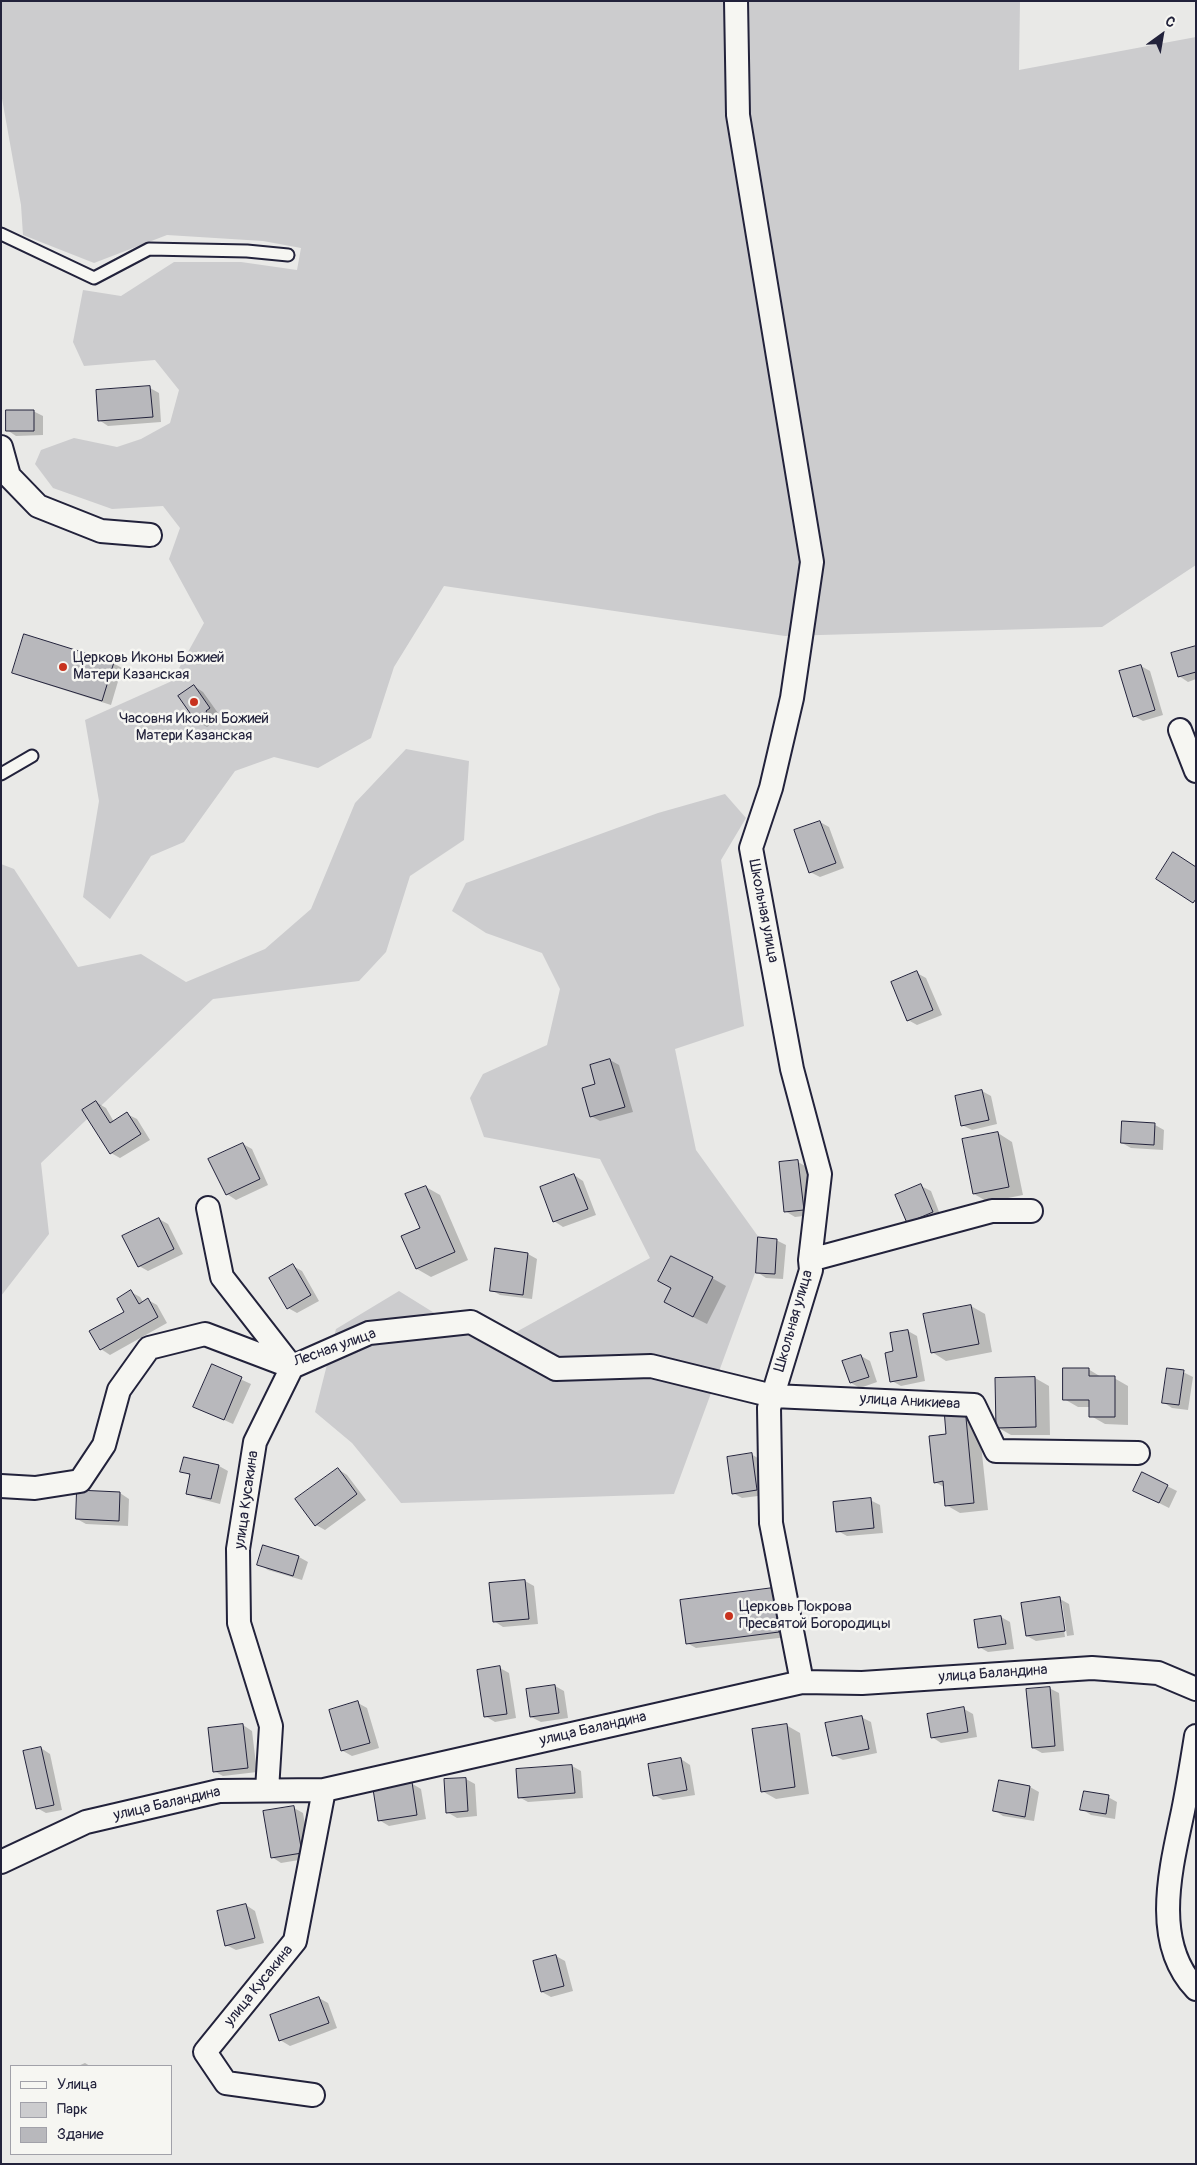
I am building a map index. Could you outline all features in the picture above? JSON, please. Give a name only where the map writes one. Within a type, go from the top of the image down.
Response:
[{"type":"street","name":"Школьная улица","points":[[736,1],[738,115],[812,562],[792,698],[771,788],[751,848],[792,1069],[820,1174],[810,1260],[811,1270],[769,1408],[771,1524],[802,1682]]},
{"type":"street","points":[[1,447],[9,476],[38,506],[101,531],[150,535]]},
{"type":"street","points":[[1180,730],[1196,771]]},
{"type":"street","points":[[208,1208],[222,1277],[292,1367]]},
{"type":"street","points":[[810,1260],[992,1211],[1031,1211]]},
{"type":"street","name":"Лесная улица","points":[[1,1486],[35,1488],[80,1481],[104,1445],[119,1390],[149,1348],[205,1334],[292,1367],[369,1332],[471,1322],[556,1369],[651,1366],[773,1396]]},
{"type":"street","name":"улица Кусакина","points":[[267,1790],[271,1726],[239,1623],[238,1548],[255,1442],[292,1367]]},
{"type":"street","name":"улица Аникиева","points":[[773,1396],[974,1405],[996,1451],[1138,1453]]},
{"type":"street","name":"улица Баландина","points":[[1,1862],[86,1822],[219,1791],[324,1790],[802,1682],[862,1683],[1092,1668],[1158,1673],[1196,1689]]},
{"type":"street","points":[[1196,1736],[1168,1883],[1170,1939],[1184,1976],[1196,1989]]},
{"type":"street","name":"улица Кусакина","points":[[313,2095],[226,2083],[205,2052],[295,1941],[324,1790]]},
{"type":"lane","points":[[1,234],[94,278],[149,249],[247,251],[288,256]]},
{"type":"lane","points":[[1,774],[32,756]]},
{"type":"green space","points":[[1,1],[1020,1],[1019,70],[1196,37],[1196,565],[1102,627],[785,636],[444,586],[394,667],[371,738],[318,768],[274,757],[235,771],[184,842],[151,856],[110,919],[83,897],[99,801],[85,720],[172,681],[204,623],[169,559],[180,528],[163,506],[112,509],[53,488],[35,464],[41,450],[74,438],[117,447],[141,439],[170,423],[179,390],[155,360],[84,366],[73,342],[83,290],[121,296],[174,262],[241,262],[297,270],[301,248],[263,241],[167,235],[94,263],[23,235],[21,205],[1,93]]},
{"type":"green space","points":[[406,749],[469,761],[464,840],[410,876],[386,952],[359,981],[213,999],[41,1163],[49,1234],[1,1296],[1,864],[14,869],[78,967],[141,954],[186,982],[265,949],[311,909],[355,803]]},
{"type":"green space","points":[[725,794],[746,818],[721,860],[744,1026],[675,1049],[696,1150],[765,1246],[674,1494],[401,1503],[352,1443],[315,1412],[336,1329],[399,1291],[489,1347],[650,1258],[600,1159],[484,1137],[470,1098],[483,1074],[547,1045],[560,989],[542,953],[486,933],[452,911],[466,883],[658,813]]},
{"type":"building","points":[[150,386],[153,417],[98,421],[96,390]]},
{"type":"building","points":[[6,410],[34,410],[34,431],[6,431]]},
{"type":"building","name":"Церковь Иконы Божией Матери Казанская","points":[[24,634],[114,662],[102,701],[12,673]]},
{"type":"building","points":[[1196,646],[1196,672],[1178,677],[1171,653]]},
{"type":"building","points":[[1141,665],[1155,710],[1133,717],[1119,671]]},
{"type":"building","name":"Часовня Иконы Божией Матери Казанская","points":[[194,685],[210,708],[206,711],[208,715],[197,723],[178,696]]},
{"type":"building","points":[[820,821],[836,863],[809,873],[794,830]]},
{"type":"building","points":[[1173,852],[1196,867],[1196,899],[1193,903],[1156,879]]},
{"type":"building","points":[[917,971],[933,1010],[907,1021],[891,982]]},
{"type":"building","points":[[610,1059],[625,1107],[590,1117],[582,1088],[595,1084],[590,1065]]},
{"type":"building","points":[[982,1090],[989,1120],[961,1126],[955,1096]]},
{"type":"building","points":[[96,1101],[110,1123],[127,1112],[141,1134],[110,1154],[82,1110]]},
{"type":"building","points":[[1122,1121],[1155,1123],[1154,1145],[1121,1143]]},
{"type":"building","points":[[998,1132],[1009,1187],[973,1194],[962,1139]]},
{"type":"building","points":[[243,1143],[260,1179],[226,1195],[208,1159]]},
{"type":"building","points":[[798,1160],[804,1210],[784,1212],[779,1162]]},
{"type":"building","points":[[574,1174],[588,1209],[553,1222],[540,1187]]},
{"type":"building","points":[[921,1184],[933,1212],[907,1223],[895,1195]]},
{"type":"building","points":[[426,1186],[455,1252],[416,1269],[401,1236],[420,1228],[405,1194]]},
{"type":"building","points":[[159,1218],[174,1249],[138,1267],[122,1236]]},
{"type":"building","points":[[758,1237],[777,1239],[775,1274],[756,1273]]},
{"type":"building","points":[[495,1248],[528,1253],[523,1295],[490,1291]]},
{"type":"building","points":[[671,1256],[713,1277],[693,1317],[664,1302],[671,1288],[658,1281]]},
{"type":"building","points":[[293,1264],[311,1295],[287,1309],[269,1278]]},
{"type":"building","points":[[131,1290],[139,1304],[148,1298],[158,1317],[100,1350],[89,1331],[124,1312],[117,1299]]},
{"type":"building","points":[[971,1305],[979,1344],[931,1353],[923,1314]]},
{"type":"building","points":[[908,1330],[917,1377],[890,1382],[885,1353],[893,1351],[890,1333]]},
{"type":"building","points":[[861,1355],[869,1377],[850,1383],[842,1361]]},
{"type":"building","points":[[212,1364],[242,1377],[224,1420],[193,1407]]},
{"type":"building","points":[[1063,1368],[1089,1368],[1089,1376],[1115,1376],[1115,1417],[1089,1417],[1089,1400],[1063,1400]]},
{"type":"building","points":[[1167,1368],[1184,1370],[1179,1405],[1162,1403]]},
{"type":"building","points":[[1035,1377],[1036,1427],[996,1428],[995,1378]]},
{"type":"building","points":[[965,1407],[974,1503],[945,1506],[943,1481],[934,1483],[929,1436],[946,1434],[944,1409]]},
{"type":"building","points":[[752,1453],[757,1490],[732,1494],[727,1457]]},
{"type":"building","points":[[184,1457],[219,1465],[211,1499],[186,1494],[190,1474],[180,1472]]},
{"type":"building","points":[[338,1468],[357,1494],[315,1526],[295,1499]]},
{"type":"building","points":[[1142,1472],[1168,1485],[1159,1503],[1133,1491]]},
{"type":"building","points":[[77,1490],[120,1492],[119,1521],[76,1519]]},
{"type":"building","points":[[871,1498],[874,1528],[836,1532],[833,1502]]},
{"type":"building","points":[[263,1545],[299,1556],[293,1576],[257,1565]]},
{"type":"building","points":[[525,1580],[529,1619],[493,1622],[489,1583]]},
{"type":"building","name":"Церковь Покрова Пресвятой Богородицы","points":[[773,1588],[779,1632],[686,1644],[680,1600]]},
{"type":"building","points":[[1060,1597],[1065,1631],[1026,1636],[1021,1603]]},
{"type":"building","points":[[1001,1616],[1006,1644],[978,1648],[974,1620]]},
{"type":"building","points":[[500,1666],[507,1714],[484,1717],[477,1670]]},
{"type":"building","points":[[555,1685],[559,1713],[530,1717],[526,1689]]},
{"type":"building","points":[[1050,1687],[1055,1746],[1032,1748],[1026,1689]]},
{"type":"building","points":[[358,1701],[370,1743],[341,1751],[329,1710]]},
{"type":"building","points":[[964,1707],[968,1732],[931,1738],[927,1714]]},
{"type":"building","points":[[862,1716],[869,1749],[832,1756],[825,1723]]},
{"type":"building","points":[[243,1724],[248,1768],[213,1772],[208,1728]]},
{"type":"building","points":[[787,1724],[795,1787],[761,1792],[752,1729]]},
{"type":"building","points":[[41,1747],[54,1805],[36,1809],[23,1751]]},
{"type":"building","points":[[681,1758],[687,1790],[653,1796],[648,1764]]},
{"type":"building","points":[[572,1765],[575,1793],[518,1798],[516,1769]]},
{"type":"building","points":[[466,1778],[468,1811],[446,1813],[444,1779]]},
{"type":"building","points":[[999,1780],[1030,1786],[1025,1817],[993,1811]]},
{"type":"building","points":[[412,1782],[417,1815],[378,1821],[373,1789]]},
{"type":"building","points":[[1084,1791],[1109,1795],[1106,1814],[1080,1810]]},
{"type":"building","points":[[294,1806],[302,1853],[271,1858],[263,1811]]},
{"type":"building","points":[[246,1904],[255,1938],[225,1946],[217,1911]]},
{"type":"building","points":[[556,1955],[564,1986],[541,1992],[533,1961]]},
{"type":"building","points":[[319,1997],[329,2023],[279,2041],[270,2015]]},
{"type":"place","name":"Церковь Иконы Божией Матери Казанская","points":[[63,667]]},
{"type":"place","name":"Часовня Иконы Божией Матери Казанская","points":[[194,702]]},
{"type":"place","name":"Церковь Покрова Пресвятой Богородицы","points":[[729,1616]]}]
